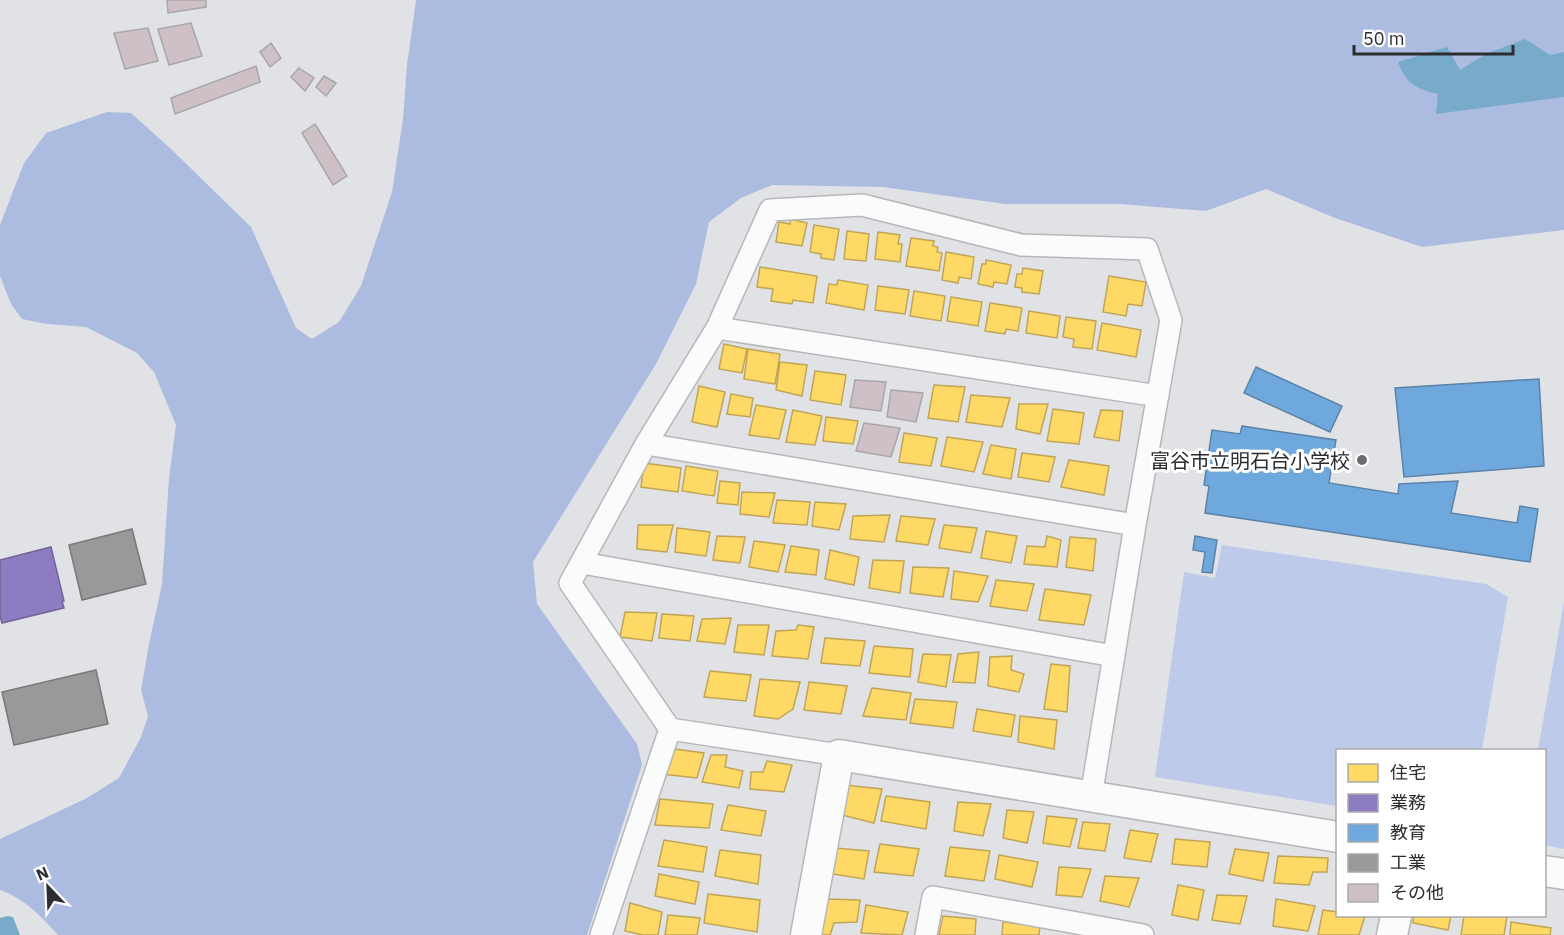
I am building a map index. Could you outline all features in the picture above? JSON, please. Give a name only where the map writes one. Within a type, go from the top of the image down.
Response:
[{"type":"street","points":[[1091,797],[1171,320],[1147,249],[1021,245],[862,205],[770,210],[717,328],[645,444],[570,583],[670,729],[1336,837]]},
{"type":"street","points":[[717,328],[1158,396]]},
{"type":"street","points":[[645,444],[1135,525]]},
{"type":"street","points":[[582,563],[1114,656]]},
{"type":"street","points":[[601,935],[670,729]]},
{"type":"street","points":[[806,935],[839,755]]},
{"type":"street","points":[[1546,871],[1564,874]]},
{"type":"street","points":[[926,935],[933,897],[1143,935]]},
{"type":"street","points":[[1392,935],[1396,917]]},
{"type":"shaded area","points":[[416,0],[1564,0],[1564,230],[1422,247],[1335,218],[1266,189],[1206,211],[1120,204],[1005,204],[883,187],[772,185],[741,198],[709,222],[696,284],[656,364],[533,562],[537,604],[637,744],[642,765],[587,935],[58,935],[24,903],[0,890],[0,839],[87,798],[119,778],[141,737],[148,716],[141,690],[162,584],[169,478],[176,425],[154,372],[137,353],[86,327],[47,324],[22,319],[11,304],[0,276],[0,225],[24,163],[46,133],[107,112],[131,113],[251,227],[296,328],[312,339],[339,322],[361,286],[392,192],[403,119],[407,65]]},
{"type":"shaded area","points":[[1525,39],[1550,55],[1564,52],[1564,97],[1436,114],[1438,94],[1412,84],[1404,75],[1398,62],[1447,47],[1460,70],[1486,54]]},
{"type":"shaded area","points":[[1222,545],[1486,584],[1508,597],[1482,749],[1336,749],[1336,806],[1155,777],[1184,572],[1215,578]]},
{"type":"shaded area","points":[[1564,602],[1564,849],[1546,845],[1546,749],[1538,749]]},
{"type":"shaded area","points":[[13,917],[20,935],[0,935],[0,918]]},
{"type":"building: 住宅","points":[[790,219],[807,223],[802,246],[776,242],[779,222],[790,224]]},
{"type":"building: 住宅","points":[[814,225],[839,229],[834,260],[821,258],[821,254],[810,252]]},
{"type":"building: 住宅","points":[[847,231],[869,234],[866,261],[844,259]]},
{"type":"building: 住宅","points":[[878,232],[900,235],[898,244],[902,244],[900,262],[875,259]]},
{"type":"building: 住宅","points":[[911,238],[934,241],[933,246],[938,247],[937,252],[942,253],[939,271],[906,266]]},
{"type":"building: 住宅","points":[[946,252],[974,257],[971,279],[959,277],[958,283],[942,280]]},
{"type":"building: 住宅","points":[[986,260],[1011,265],[1007,284],[994,282],[993,287],[978,284],[982,264],[986,264]]},
{"type":"building: 住宅","points":[[760,267],[817,276],[813,303],[793,300],[792,304],[771,301],[773,289],[757,287]]},
{"type":"building: 住宅","points":[[1023,268],[1043,271],[1039,294],[1022,292],[1022,288],[1015,287],[1017,274],[1022,274]]},
{"type":"building: 住宅","points":[[1109,276],[1146,282],[1142,306],[1128,304],[1126,316],[1103,312]]},
{"type":"building: 住宅","points":[[838,280],[868,285],[864,310],[826,303],[829,284],[837,285]]},
{"type":"building: 住宅","points":[[878,286],[909,290],[905,314],[875,310]]},
{"type":"building: 住宅","points":[[914,291],[945,296],[941,321],[910,316]]},
{"type":"building: 住宅","points":[[951,297],[982,302],[978,326],[947,321]]},
{"type":"building: 住宅","points":[[990,303],[1022,308],[1018,331],[1006,329],[1005,334],[985,331]]},
{"type":"building: 住宅","points":[[1029,311],[1060,316],[1057,338],[1026,333]]},
{"type":"building: 住宅","points":[[1066,317],[1096,321],[1092,349],[1073,347],[1074,339],[1063,337]]},
{"type":"building: 住宅","points":[[1102,323],[1141,330],[1136,357],[1097,350]]},
{"type":"building: 住宅","points":[[724,344],[747,349],[742,373],[719,369]]},
{"type":"building: 住宅","points":[[748,349],[780,354],[775,384],[744,379]]},
{"type":"building: 住宅","points":[[780,362],[807,365],[802,396],[776,390]]},
{"type":"building: 住宅","points":[[815,371],[846,375],[841,405],[810,400]]},
{"type":"building: 住宅","points":[[934,385],[965,387],[958,422],[928,418]]},
{"type":"building: 住宅","points":[[699,386],[725,392],[717,427],[692,422]]},
{"type":"building: 住宅","points":[[731,394],[753,398],[750,417],[727,414]]},
{"type":"building: 住宅","points":[[971,395],[1010,398],[1002,427],[966,422]]},
{"type":"building: 住宅","points":[[1019,404],[1048,404],[1040,434],[1016,429]]},
{"type":"building: 住宅","points":[[756,405],[786,410],[779,439],[749,435]]},
{"type":"building: 住宅","points":[[1053,409],[1084,413],[1079,444],[1047,441]]},
{"type":"building: 住宅","points":[[793,410],[822,416],[815,445],[786,442]]},
{"type":"building: 住宅","points":[[1101,410],[1123,411],[1119,441],[1094,437]]},
{"type":"building: 住宅","points":[[826,417],[858,421],[853,444],[823,441]]},
{"type":"building: 住宅","points":[[904,433],[937,438],[931,466],[899,462]]},
{"type":"building: 住宅","points":[[947,437],[983,442],[974,472],[941,466]]},
{"type":"building: 住宅","points":[[991,445],[1016,449],[1011,479],[983,474]]},
{"type":"building: 住宅","points":[[1022,453],[1055,457],[1049,482],[1018,477]]},
{"type":"building: 住宅","points":[[1069,460],[1109,466],[1104,495],[1061,487]]},
{"type":"building: 住宅","points":[[644,463],[681,468],[678,492],[641,487]]},
{"type":"building: 住宅","points":[[686,466],[718,471],[714,496],[682,491]]},
{"type":"building: 住宅","points":[[720,481],[740,483],[738,505],[717,503]]},
{"type":"building: 住宅","points":[[742,492],[775,493],[769,517],[740,514]]},
{"type":"building: 住宅","points":[[777,500],[810,502],[807,525],[773,523]]},
{"type":"building: 住宅","points":[[815,502],[846,504],[839,530],[812,526]]},
{"type":"building: 住宅","points":[[890,515],[884,542],[850,539],[853,516]]},
{"type":"building: 住宅","points":[[901,516],[935,519],[928,545],[896,541]]},
{"type":"building: 住宅","points":[[638,525],[673,525],[667,552],[637,549]]},
{"type":"building: 住宅","points":[[944,525],[977,528],[971,553],[939,548]]},
{"type":"building: 住宅","points":[[677,528],[710,532],[706,556],[675,552]]},
{"type":"building: 住宅","points":[[986,531],[1017,536],[1011,563],[981,558]]},
{"type":"building: 住宅","points":[[717,536],[745,537],[740,563],[713,560]]},
{"type":"building: 住宅","points":[[1047,536],[1061,540],[1057,567],[1024,564],[1027,546],[1045,547]]},
{"type":"building: 住宅","points":[[1070,537],[1096,539],[1093,571],[1066,567]]},
{"type":"building: 住宅","points":[[754,541],[785,545],[778,572],[749,567]]},
{"type":"building: 住宅","points":[[791,546],[819,550],[816,575],[785,572]]},
{"type":"building: 住宅","points":[[830,550],[859,557],[854,585],[825,579]]},
{"type":"building: 住宅","points":[[873,560],[904,561],[900,593],[869,588]]},
{"type":"building: 住宅","points":[[913,567],[949,568],[943,597],[910,593]]},
{"type":"building: 住宅","points":[[954,571],[988,576],[978,602],[951,599]]},
{"type":"building: 住宅","points":[[996,580],[1034,584],[1027,611],[990,606]]},
{"type":"building: 住宅","points":[[1045,589],[1091,595],[1084,625],[1039,620]]},
{"type":"building: 住宅","points":[[625,612],[657,613],[652,641],[620,637]]},
{"type":"building: 住宅","points":[[662,614],[694,616],[690,641],[659,638]]},
{"type":"building: 住宅","points":[[731,618],[725,644],[697,641],[702,619]]},
{"type":"building: 住宅","points":[[738,625],[769,625],[764,655],[734,652]]},
{"type":"building: 住宅","points":[[798,625],[814,627],[808,659],[772,656],[776,631],[796,630]]},
{"type":"building: 住宅","points":[[825,638],[865,641],[860,666],[821,663]]},
{"type":"building: 住宅","points":[[874,646],[913,649],[910,677],[869,673]]},
{"type":"building: 住宅","points":[[979,652],[975,683],[953,682],[958,654]]},
{"type":"building: 住宅","points":[[923,654],[951,655],[946,687],[918,682]]},
{"type":"building: 住宅","points":[[1012,656],[1011,670],[1024,674],[1019,692],[988,686],[990,657]]},
{"type":"building: 住宅","points":[[1051,664],[1070,666],[1067,712],[1044,709]]},
{"type":"building: 住宅","points":[[710,671],[751,675],[746,701],[704,697]]},
{"type":"building: 住宅","points":[[760,679],[800,682],[793,709],[778,719],[754,716]]},
{"type":"building: 住宅","points":[[809,682],[847,686],[841,714],[804,710]]},
{"type":"building: 住宅","points":[[872,688],[911,693],[906,720],[863,716]]},
{"type":"building: 住宅","points":[[915,699],[957,702],[953,728],[910,723]]},
{"type":"building: 住宅","points":[[977,709],[1015,715],[1011,737],[973,731]]},
{"type":"building: 住宅","points":[[1020,716],[1057,720],[1054,749],[1018,742]]},
{"type":"building: 住宅","points":[[667,748],[704,753],[697,778],[662,774]]},
{"type":"building: 住宅","points":[[711,755],[727,755],[725,767],[743,771],[739,788],[702,782]]},
{"type":"building: 住宅","points":[[767,761],[792,765],[784,792],[750,789],[751,772],[763,772]]},
{"type":"building: 住宅","points":[[844,785],[882,789],[874,823],[838,814]]},
{"type":"building: 住宅","points":[[886,796],[930,802],[926,829],[881,821]]},
{"type":"building: 住宅","points":[[660,799],[713,804],[709,828],[655,825]]},
{"type":"building: 住宅","points":[[958,802],[991,804],[983,836],[954,831]]},
{"type":"building: 住宅","points":[[728,805],[766,811],[761,836],[721,830]]},
{"type":"building: 住宅","points":[[1007,810],[1034,812],[1027,843],[1003,838]]},
{"type":"building: 住宅","points":[[1047,816],[1077,819],[1070,847],[1043,843]]},
{"type":"building: 住宅","points":[[1083,822],[1110,824],[1105,851],[1078,848]]},
{"type":"building: 住宅","points":[[1130,830],[1158,834],[1151,862],[1124,858]]},
{"type":"building: 住宅","points":[[1175,839],[1210,842],[1207,867],[1172,864]]},
{"type":"building: 住宅","points":[[664,840],[707,847],[703,872],[658,866]]},
{"type":"building: 住宅","points":[[880,844],[919,849],[913,876],[874,872]]},
{"type":"building: 住宅","points":[[950,847],[990,851],[984,881],[945,876]]},
{"type":"building: 住宅","points":[[835,848],[869,851],[864,879],[826,873]]},
{"type":"building: 住宅","points":[[1235,849],[1269,853],[1263,881],[1229,874]]},
{"type":"building: 住宅","points":[[720,850],[761,855],[758,884],[715,876]]},
{"type":"building: 住宅","points":[[999,855],[1038,862],[1032,887],[995,879]]},
{"type":"building: 住宅","points":[[1278,856],[1328,858],[1327,872],[1313,872],[1309,885],[1274,883]]},
{"type":"building: 住宅","points":[[1059,867],[1091,869],[1082,897],[1056,895]]},
{"type":"building: 住宅","points":[[659,874],[699,882],[695,904],[655,896]]},
{"type":"building: 住宅","points":[[1105,876],[1139,878],[1129,907],[1100,901]]},
{"type":"building: 住宅","points":[[1178,885],[1204,890],[1198,920],[1172,915]]},
{"type":"building: 住宅","points":[[708,894],[760,900],[757,932],[704,923]]},
{"type":"building: 住宅","points":[[1217,895],[1247,896],[1240,924],[1212,920]]},
{"type":"building: 住宅","points":[[824,899],[860,900],[857,922],[834,923],[830,935],[818,935]]},
{"type":"building: 住宅","points":[[1276,899],[1315,906],[1308,931],[1273,926]]},
{"type":"building: 住宅","points":[[630,903],[662,912],[658,935],[643,935],[625,931]]},
{"type":"building: 住宅","points":[[866,905],[908,912],[902,935],[861,933]]},
{"type":"building: 住宅","points":[[1323,910],[1336,912],[1336,917],[1365,917],[1359,935],[1318,935]]},
{"type":"building: 住宅","points":[[668,915],[700,918],[697,935],[665,935]]},
{"type":"building: 住宅","points":[[943,916],[976,919],[975,935],[939,935]]},
{"type":"building: 住宅","points":[[1414,917],[1451,917],[1448,930],[1413,923]]},
{"type":"building: 住宅","points":[[1464,917],[1507,917],[1504,935],[1461,935]]},
{"type":"building: 住宅","points":[[1003,922],[1040,926],[1039,935],[1002,935]]},
{"type":"building: 住宅","points":[[1511,922],[1551,928],[1550,935],[1510,935]]},
{"type":"building: 業務","points":[[51,547],[64,608],[2,623],[0,560]]},
{"type":"building: 教育","points":[[1256,367],[1342,406],[1330,432],[1244,393]]},
{"type":"building: 教育","points":[[1539,379],[1544,466],[1404,477],[1395,388]]},
{"type":"building: 教育","points":[[1242,426],[1336,440],[1329,483],[1398,494],[1399,484],[1458,481],[1451,513],[1517,523],[1520,506],[1538,509],[1530,562],[1205,513],[1209,486],[1204,485],[1212,430],[1240,434]]},
{"type":"building: 教育","points":[[1195,536],[1217,540],[1212,573],[1202,572],[1205,552],[1193,550]]},
{"type":"building: 工業","points":[[132,529],[146,584],[82,600],[69,545]]},
{"type":"building: 工業","points":[[96,670],[108,724],[14,745],[2,692]]},
{"type":"building: その他","points":[[167,0],[206,0],[206,7],[168,13]]},
{"type":"building: その他","points":[[191,23],[202,56],[169,65],[158,29]]},
{"type":"building: その他","points":[[148,28],[158,61],[125,69],[114,33]]},
{"type":"building: その他","points":[[271,43],[281,58],[270,67],[260,52]]},
{"type":"building: その他","points":[[256,66],[260,82],[175,114],[171,98]]},
{"type":"building: その他","points":[[299,68],[314,78],[305,91],[291,77]]},
{"type":"building: その他","points":[[324,76],[336,83],[326,96],[316,87]]},
{"type":"building: その他","points":[[315,124],[347,176],[333,185],[302,133]]},
{"type":"building: その他","points":[[855,380],[886,382],[881,411],[850,407]]},
{"type":"building: その他","points":[[891,390],[923,393],[916,422],[887,417]]},
{"type":"building: その他","points":[[864,423],[900,428],[891,457],[856,451]]},
{"type":"place","name":"富谷市立明石台小学校","points":[[1362,460]]}]
